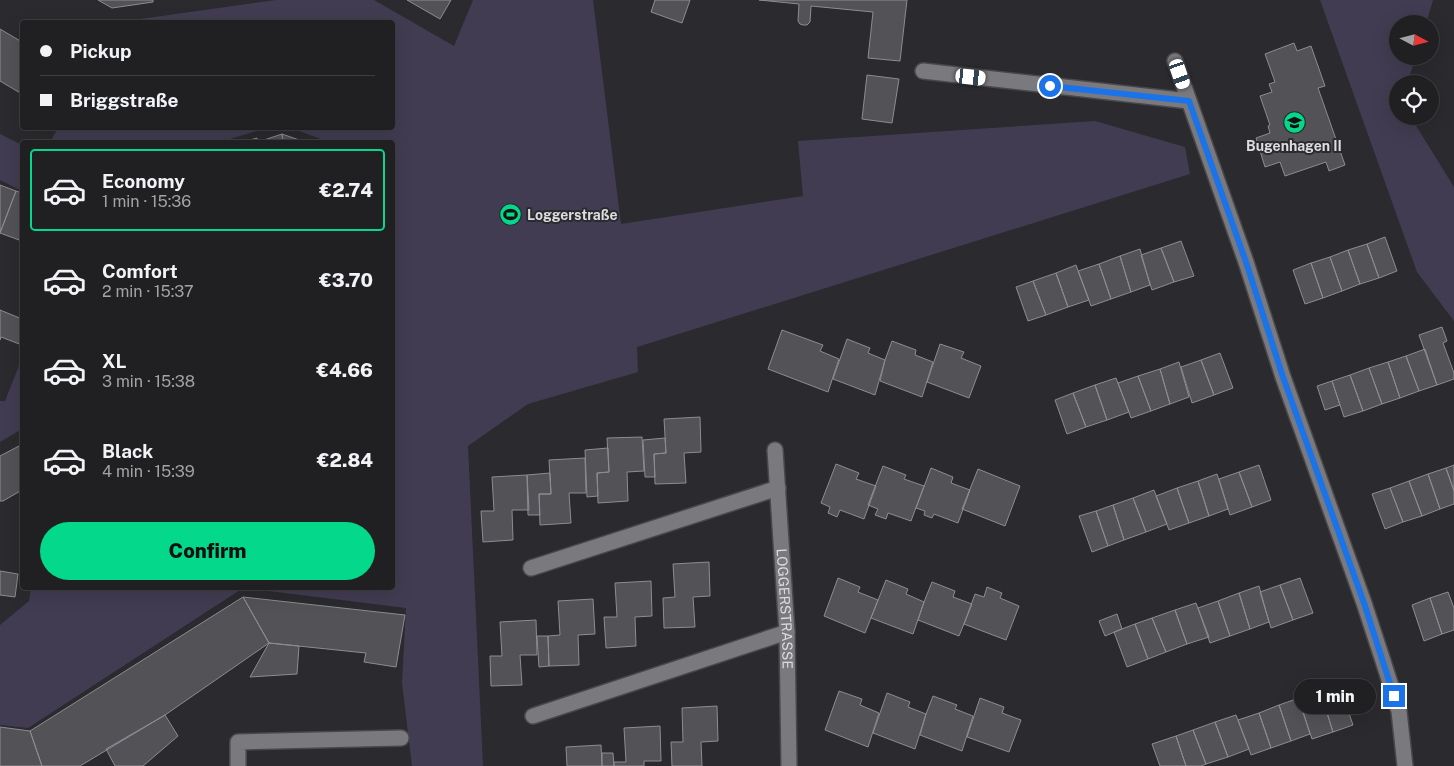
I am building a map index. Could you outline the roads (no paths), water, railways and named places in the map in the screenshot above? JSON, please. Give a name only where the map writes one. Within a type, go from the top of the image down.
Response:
[{"type":"street","points":[[1175,60],[1246,262],[1283,377],[1364,603],[1387,673],[1399,712],[1405,766]]},
{"type":"street","points":[[923,72],[1189,101]]},
{"type":"street","name":"LOGGERSTRASSE","points":[[776,450],[786,632],[789,766]]},
{"type":"street","points":[[531,568],[778,488]]},
{"type":"street","points":[[532,716],[786,632]]},
{"type":"street","points":[[238,766],[238,742],[401,738]]},
{"type":"place","name":"Bugenhagen II","points":[[1294,123]]},
{"type":"place","name":"Loggerstraße","points":[[511,215]]}]
